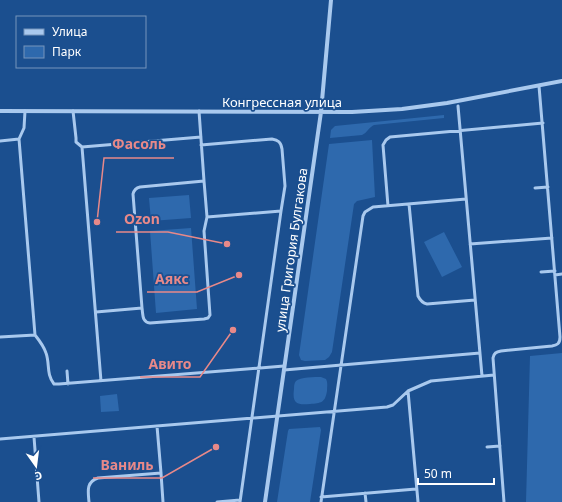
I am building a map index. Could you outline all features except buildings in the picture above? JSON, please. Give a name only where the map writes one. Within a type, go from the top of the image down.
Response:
[{"type":"street","name":"улица Григория Булгакова","points":[[265,502],[321,112],[331,0]]},
{"type":"street","name":"Конгрессная улица","points":[[0,111],[352,112],[447,103],[562,81]]},
{"type":"lane","points":[[504,502],[494,375],[494,354],[497,352],[552,346],[557,345],[560,342],[539,86]]},
{"type":"lane","points":[[458,106],[482,376]]},
{"type":"lane","points":[[25,111],[24,128],[18,140],[35,335],[46,352],[49,376],[50,380],[54,384],[259,368],[341,365],[480,353]]},
{"type":"lane","points":[[73,111],[76,142],[82,147],[176,141],[201,137]]},
{"type":"lane","points":[[198,111],[201,137],[207,217],[204,231],[210,315],[208,318],[204,319],[147,322],[144,320],[142,308],[133,194],[134,191],[140,187],[204,181]]},
{"type":"lane","points":[[388,206],[383,145],[390,136],[543,123]]},
{"type":"lane","points":[[201,145],[272,139],[277,140],[281,144],[282,149],[285,186],[240,501],[217,502]]},
{"type":"lane","points":[[0,141],[18,140]]},
{"type":"lane","points":[[82,147],[101,381]]},
{"type":"lane","points":[[534,188],[548,187]]},
{"type":"lane","points":[[321,502],[363,216],[368,209],[373,207],[466,199]]},
{"type":"lane","points":[[409,204],[418,296],[420,300],[427,304],[475,300]]},
{"type":"lane","points":[[207,217],[281,210]]},
{"type":"lane","points":[[470,244],[552,238]]},
{"type":"lane","points":[[541,272],[562,274]]},
{"type":"lane","points":[[96,312],[142,308]]},
{"type":"lane","points":[[0,338],[35,335]]},
{"type":"lane","points":[[67,371],[68,384]]},
{"type":"lane","points":[[0,440],[387,407],[393,405],[408,391],[430,381],[494,375]]},
{"type":"lane","points":[[408,391],[418,502]]},
{"type":"lane","points":[[157,426],[163,502]]},
{"type":"lane","points":[[137,428],[138,434]]},
{"type":"lane","points":[[34,437],[39,502]]},
{"type":"lane","points":[[487,447],[500,446]]},
{"type":"lane","points":[[89,502],[88,489],[93,480],[98,478],[160,473]]},
{"type":"lane","points":[[321,497],[416,488]]},
{"type":"lane","points":[[365,493],[366,502]]},
{"type":"green space","points":[[444,115],[444,118],[374,125],[362,135],[330,138],[331,130],[335,126]]},
{"type":"green space","points":[[372,140],[375,197],[357,201],[354,204],[332,352],[325,360],[301,360],[299,355],[329,144]]},
{"type":"green space","points":[[189,195],[191,218],[151,221],[149,198]]},
{"type":"green space","points":[[191,228],[197,309],[156,313],[150,231]]},
{"type":"green space","points":[[444,232],[462,267],[442,277],[424,242]]},
{"type":"green space","points":[[562,353],[562,502],[526,502],[530,356]]},
{"type":"green space","points":[[321,377],[326,379],[327,383],[327,391],[322,402],[299,404],[295,401],[294,385],[296,381],[304,378]]},
{"type":"green space","points":[[117,394],[119,411],[101,412],[100,396]]},
{"type":"green space","points":[[320,427],[321,430],[310,502],[277,502],[289,429]]},
{"type":"place","name":"Фасоль","points":[[97,222]]},
{"type":"place","name":"Ozon","points":[[227,244]]},
{"type":"place","name":"Аякс","points":[[239,275]]},
{"type":"place","name":"Авито","points":[[233,330]]},
{"type":"place","name":"Ваниль","points":[[216,447]]}]
